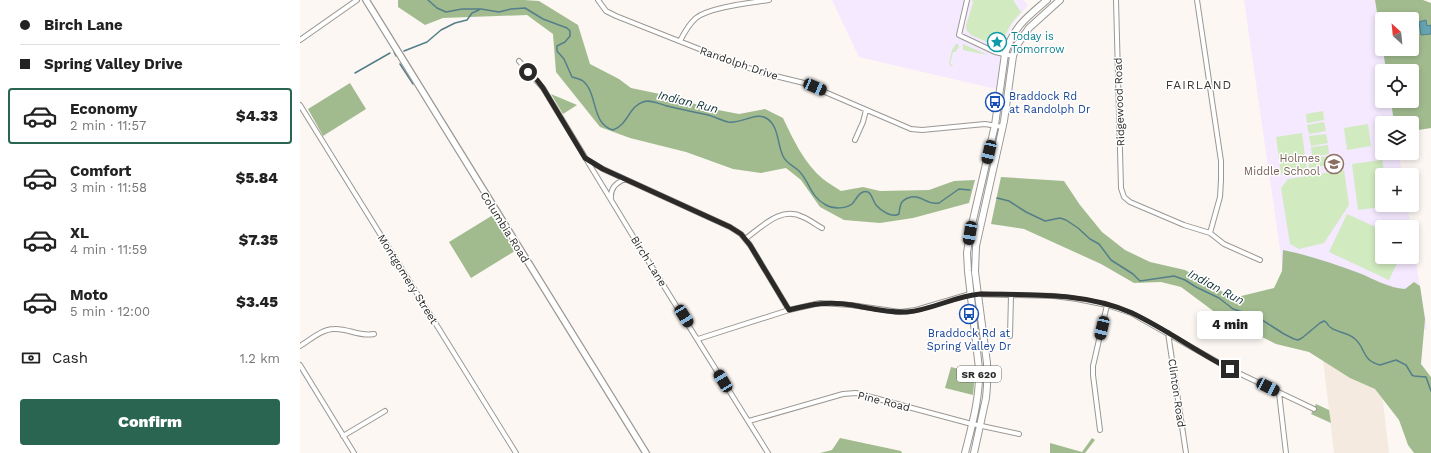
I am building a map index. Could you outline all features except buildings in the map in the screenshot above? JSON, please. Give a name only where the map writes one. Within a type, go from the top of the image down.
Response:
[{"type":"main road","name":"SR 620","points":[[965,453],[980,382],[967,264],[968,244],[995,125],[1005,54],[1018,26],[1048,0]]},
{"type":"main road","name":"SR 620","points":[[974,453],[986,398],[988,375],[975,272],[976,246],[1002,126],[1013,56],[1017,45],[1029,28],[1060,0]]},
{"type":"street","points":[[300,40],[357,0]]},
{"type":"street","name":"Columbia Road","points":[[366,0],[646,453]]},
{"type":"street","name":"Randolph Drive","points":[[598,0],[603,8],[611,14],[763,73],[804,83],[915,130],[930,130],[975,124],[1002,126]]},
{"type":"street","points":[[680,41],[691,23],[702,14],[769,0]]},
{"type":"street","points":[[967,0],[959,35],[995,52],[1013,56]]},
{"type":"street","name":"Ridgewood Road","points":[[1116,0],[1121,188],[1124,197],[1130,202],[1184,225],[1210,233]]},
{"type":"street","points":[[1197,0],[1221,160],[1220,197],[1210,233],[1224,244],[1260,260]]},
{"type":"street","name":"Birch Lane","points":[[519,61],[543,88],[768,453]]},
{"type":"street","name":"Montgomery Street","points":[[300,105],[516,453]]},
{"type":"street","points":[[855,140],[863,122],[866,110]]},
{"type":"street","points":[[585,158],[603,169],[730,227],[745,239],[758,256],[789,310]]},
{"type":"street","points":[[612,201],[611,194],[613,187],[625,179]]},
{"type":"street","points":[[745,239],[773,218],[786,213],[801,216],[822,228]]},
{"type":"street","points":[[698,339],[812,304],[830,303],[888,311],[907,312],[970,294],[1077,299],[1107,305],[1131,313],[1217,362],[1314,409]]},
{"type":"street","points":[[1010,336],[1011,295]]},
{"type":"street","points":[[1100,430],[1093,366],[1107,305]]},
{"type":"street","points":[[300,346],[322,332],[333,329],[362,335],[374,334]]},
{"type":"street","name":"Clinton Road","points":[[1168,334],[1186,453]]},
{"type":"street","points":[[300,365],[354,453]]},
{"type":"street","name":"Pine Road","points":[[749,421],[843,394],[856,393],[972,424],[1019,434]]},
{"type":"street","points":[[1279,393],[1286,453]]},
{"type":"street","points":[[344,436],[385,411]]},
{"type":"shaded area","points":[[832,0],[1023,0],[1028,5],[1014,23],[1006,38],[999,67],[996,89],[859,57]]},
{"type":"shaded area","name":"Holmes Middle School","points":[[1244,0],[1375,0],[1377,12],[1375,12],[1375,56],[1384,56],[1385,64],[1375,64],[1375,108],[1392,108],[1393,116],[1375,116],[1375,160],[1400,160],[1401,168],[1375,168],[1375,212],[1408,212],[1410,220],[1375,220],[1375,264],[1416,264],[1427,330],[1282,263]]},
{"type":"shaded area","points":[[1322,351],[1381,385],[1389,453],[1334,453]]},
{"type":"green space","points":[[398,0],[539,1],[578,25],[590,64],[619,79],[631,88],[660,94],[713,109],[739,114],[765,109],[783,118],[810,166],[823,179],[841,191],[863,187],[880,191],[929,190],[954,181],[975,180],[969,203],[913,218],[880,223],[844,220],[820,207],[801,180],[786,168],[761,173],[733,169],[686,152],[630,138],[600,127],[556,72],[553,34],[527,15],[443,18],[425,25],[398,7]]},
{"type":"green space","points":[[972,0],[1013,0],[1021,12],[1011,24],[1000,45],[994,45],[971,35],[967,31],[966,26],[973,3]]},
{"type":"green space","points":[[1375,0],[1423,0],[1431,3],[1431,128],[1419,130],[1419,116],[1393,116],[1392,108],[1419,108],[1419,64],[1385,64],[1384,56],[1419,56],[1419,12],[1377,12]]},
{"type":"green space","points":[[956,44],[958,44],[959,48],[956,52],[953,52],[950,64],[952,50]]},
{"type":"green space","points":[[963,44],[988,55],[963,50]]},
{"type":"green space","points":[[350,83],[366,109],[323,136],[308,109]]},
{"type":"green space","points":[[551,94],[577,105],[563,114]]},
{"type":"green space","points":[[1323,111],[1324,120],[1307,123],[1306,114]]},
{"type":"green space","points":[[1324,122],[1326,131],[1309,134],[1307,125]]},
{"type":"green space","points":[[1368,124],[1371,146],[1347,150],[1344,128]]},
{"type":"green space","points":[[1302,133],[1307,170],[1281,174],[1276,137]]},
{"type":"green space","points":[[1326,134],[1328,143],[1311,146],[1309,136]]},
{"type":"green space","points":[[1328,145],[1329,154],[1312,157],[1311,147]]},
{"type":"green space","points":[[1328,156],[1329,165],[1309,168],[1308,159]]},
{"type":"green space","points":[[1382,160],[1384,168],[1375,168],[1375,208],[1358,210],[1352,164]]},
{"type":"green space","points":[[1344,170],[1349,205],[1324,243],[1299,249],[1290,244],[1281,188],[1288,179]]},
{"type":"green space","points":[[1001,177],[1064,181],[1080,205],[1102,232],[1125,250],[1150,262],[1185,270],[1233,298],[1274,288],[1282,271],[1283,250],[1331,263],[1393,287],[1405,289],[1414,282],[1420,286],[1425,319],[1421,364],[1431,377],[1431,453],[1414,453],[1408,445],[1399,420],[1375,389],[1350,378],[1309,352],[1276,344],[1220,316],[1181,287],[1161,282],[1134,283],[1101,264],[1024,229],[991,224]]},
{"type":"green space","points":[[1347,214],[1375,227],[1375,264],[1397,264],[1389,280],[1329,252]]},
{"type":"green space","points":[[493,215],[515,251],[471,278],[449,242]]},
{"type":"green space","points":[[951,367],[975,373],[973,395],[945,388]]},
{"type":"green space","points":[[1316,404],[1329,410],[1331,423],[1311,414]]},
{"type":"green space","points":[[840,438],[901,451],[902,453],[820,453],[832,450]]},
{"type":"green space","points":[[1092,438],[1095,440],[1085,453],[1050,453],[1050,443],[1082,452]]},
{"type":"water","points":[[1426,20],[1427,26],[1431,25],[1431,34],[1421,35],[1419,22]]},
{"type":"waterway","name":"Indian Run","points":[[428,0],[437,8],[446,12],[462,9],[481,9],[499,12],[525,8],[543,19],[567,28],[570,31],[570,36],[565,42],[557,46],[557,51],[564,59],[572,77],[582,80],[588,86],[601,122],[606,127],[613,130],[622,124],[638,104],[646,101],[652,101],[667,106],[708,115],[728,122],[757,116],[766,118],[776,130],[784,158],[802,174],[816,197],[826,205],[839,208],[849,206],[860,193],[865,191],[869,193],[876,205],[881,210],[896,215],[899,214],[900,206],[905,199],[917,197],[931,203],[939,203],[959,189],[970,190]]},
{"type":"waterway","points":[[404,51],[427,42],[441,30],[455,23],[467,20],[472,13],[479,10]]},
{"type":"waterway","points":[[394,52],[396,56]]},
{"type":"waterway","points":[[355,73],[390,53]]},
{"type":"waterway","points":[[400,64],[413,84]]},
{"type":"waterway","name":"Indian Run","points":[[997,198],[1009,201],[1026,212],[1045,221],[1060,218],[1066,220],[1090,239],[1099,244],[1111,260],[1133,274],[1140,281],[1174,276],[1185,280],[1219,298],[1233,309],[1256,316],[1294,339],[1298,340],[1302,338],[1324,321],[1335,330],[1348,334],[1355,339],[1367,357],[1374,363],[1380,365],[1396,360],[1406,365],[1412,375],[1426,377],[1431,391]]},
{"type":"place","name":"Today is Tomorrow","points":[[997,42]]},
{"type":"place","name":"Braddock Rd at Randolph Dr","points":[[995,102]]},
{"type":"place","name":"Holmes Middle School","points":[[1334,164]]},
{"type":"place","name":"Braddock Rd at Spring Valley Dr","points":[[969,314]]},
{"type":"district","name":"FAIRLAND","points":[[1199,85]]},
{"type":"route","points":[[528,72],[543,88],[585,158],[603,169],[730,227],[741,234],[758,256],[789,310],[812,304],[830,303],[888,311],[907,312],[970,294],[1054,296],[1092,301],[1120,309],[1142,318],[1196,351],[1230,369]]}]
